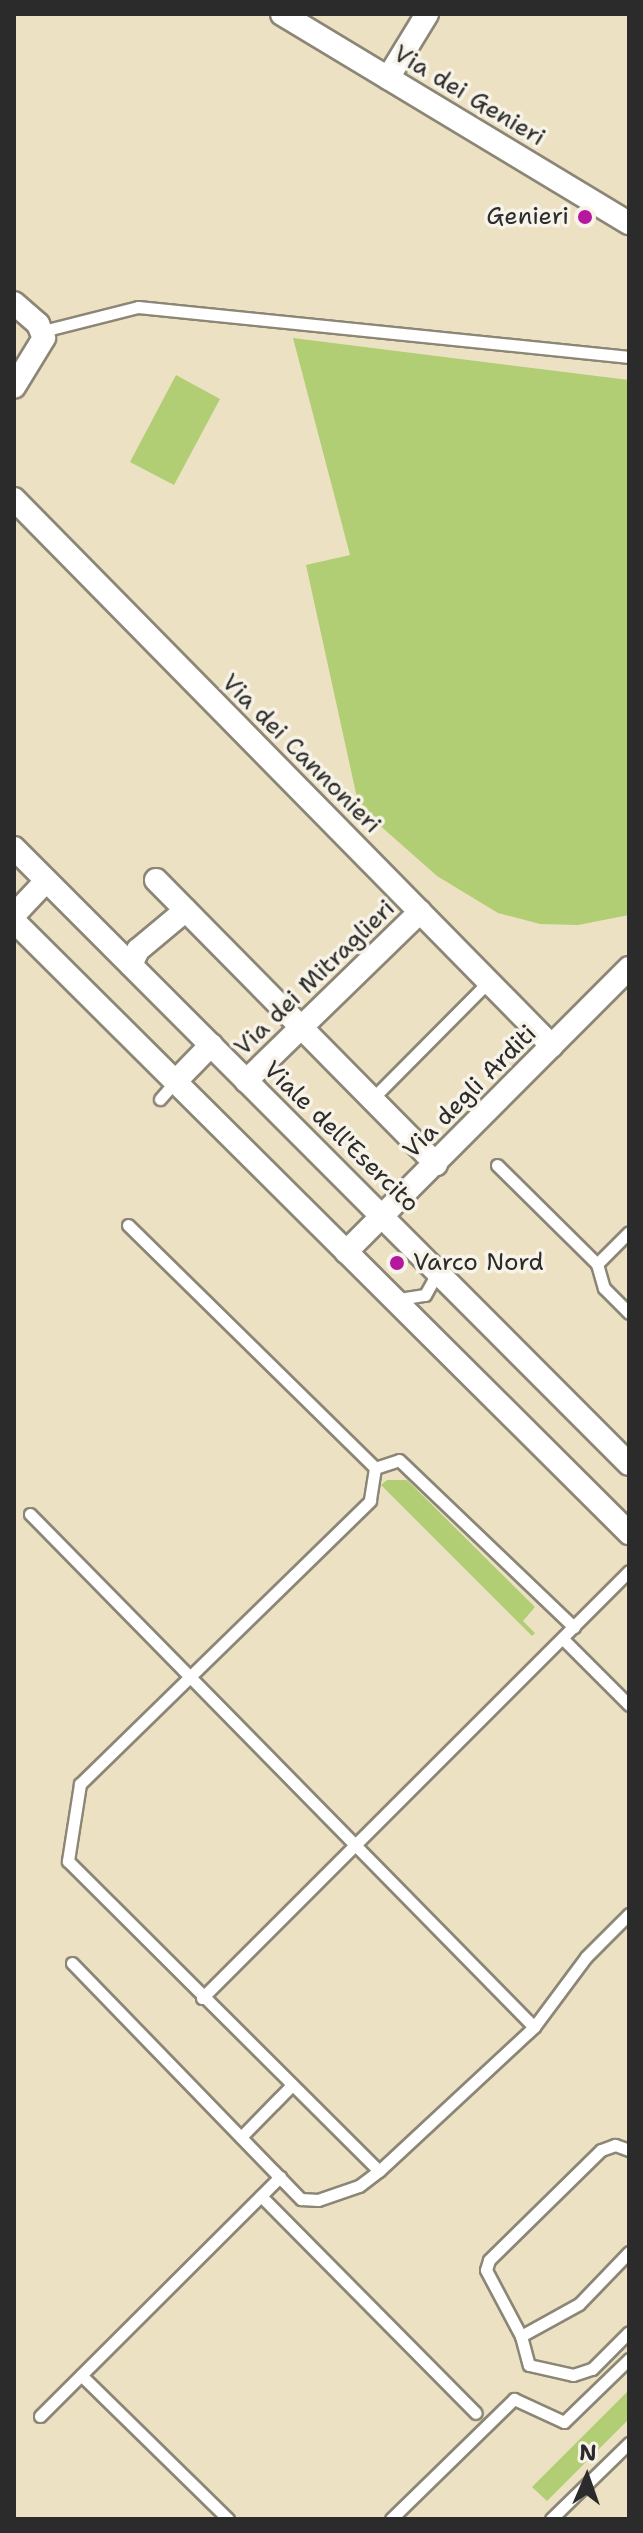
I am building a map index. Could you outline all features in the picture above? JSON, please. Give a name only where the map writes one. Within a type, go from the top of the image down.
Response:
[{"type":"street","name":"Via dei Genieri","points":[[282,14],[629,223]]},
{"type":"street","points":[[388,78],[427,14]]},
{"type":"street","points":[[14,303],[43,331],[42,346],[14,387]]},
{"type":"street","name":"Via dei Cannonieri","points":[[14,499],[552,1046]]},
{"type":"street","name":"Viale dell'Esercito","points":[[14,848],[385,1216],[629,1464]]},
{"type":"street","points":[[156,880],[436,1164]]},
{"type":"street","points":[[46,881],[14,918],[168,1090],[346,1252],[629,1533]]},
{"type":"street","points":[[131,965],[138,950],[186,910]]},
{"type":"street","name":"Via dei Mitraglieri","points":[[246,1081],[420,912]]},
{"type":"street","name":"Via degli Arditi","points":[[346,1252],[629,968]]},
{"type":"street","points":[[168,1090],[211,1045]]},
{"type":"lane","points":[[43,331],[138,307],[629,357]]},
{"type":"lane","points":[[372,1099],[488,982]]},
{"type":"lane","points":[[497,1165],[597,1264],[604,1288],[629,1313]]},
{"type":"lane","points":[[128,1225],[375,1468]]},
{"type":"lane","points":[[597,1264],[629,1232]]},
{"type":"lane","points":[[394,1299],[410,1301],[425,1295],[434,1279],[430,1262]]},
{"type":"lane","points":[[375,1468],[399,1460],[574,1627]]},
{"type":"lane","points":[[375,1468],[370,1501],[80,1784],[68,1861],[202,1998],[379,2171]]},
{"type":"lane","points":[[30,1514],[534,2027]]},
{"type":"lane","points":[[202,1998],[629,1571]]},
{"type":"lane","points":[[563,1639],[629,1705]]},
{"type":"lane","points":[[72,1963],[301,2199],[318,2200],[359,2186],[379,2171],[534,2027],[586,1957],[629,1914]]},
{"type":"lane","points":[[241,2137],[292,2085]]},
{"type":"lane","points":[[629,2150],[615,2145],[601,2150],[489,2260],[486,2270],[521,2336],[529,2365],[563,2375],[583,2374],[629,2332]]},
{"type":"lane","points":[[40,2416],[280,2177]]},
{"type":"lane","points":[[261,2196],[476,2413]]},
{"type":"lane","points":[[521,2336],[579,2304],[629,2252]]},
{"type":"lane","points":[[391,2519],[514,2399],[564,2422],[629,2359]]},
{"type":"lane","points":[[81,2375],[228,2519]]},
{"type":"lane","points":[[551,2519],[629,2443]]},
{"type":"green space","points":[[293,338],[629,380],[629,915],[578,925],[540,924],[498,913],[437,876],[359,807],[306,565],[350,555]]},
{"type":"green space","points":[[176,375],[220,399],[174,485],[130,462]]},
{"type":"green space","points":[[387,1480],[407,1480],[535,1607],[523,1621],[535,1633],[532,1636],[381,1485]]},
{"type":"green space","points":[[629,2390],[629,2419],[547,2501],[532,2487]]},
{"type":"place","name":"Genieri","points":[[585,217]]},
{"type":"place","name":"Varco Nord","points":[[397,1263]]}]
